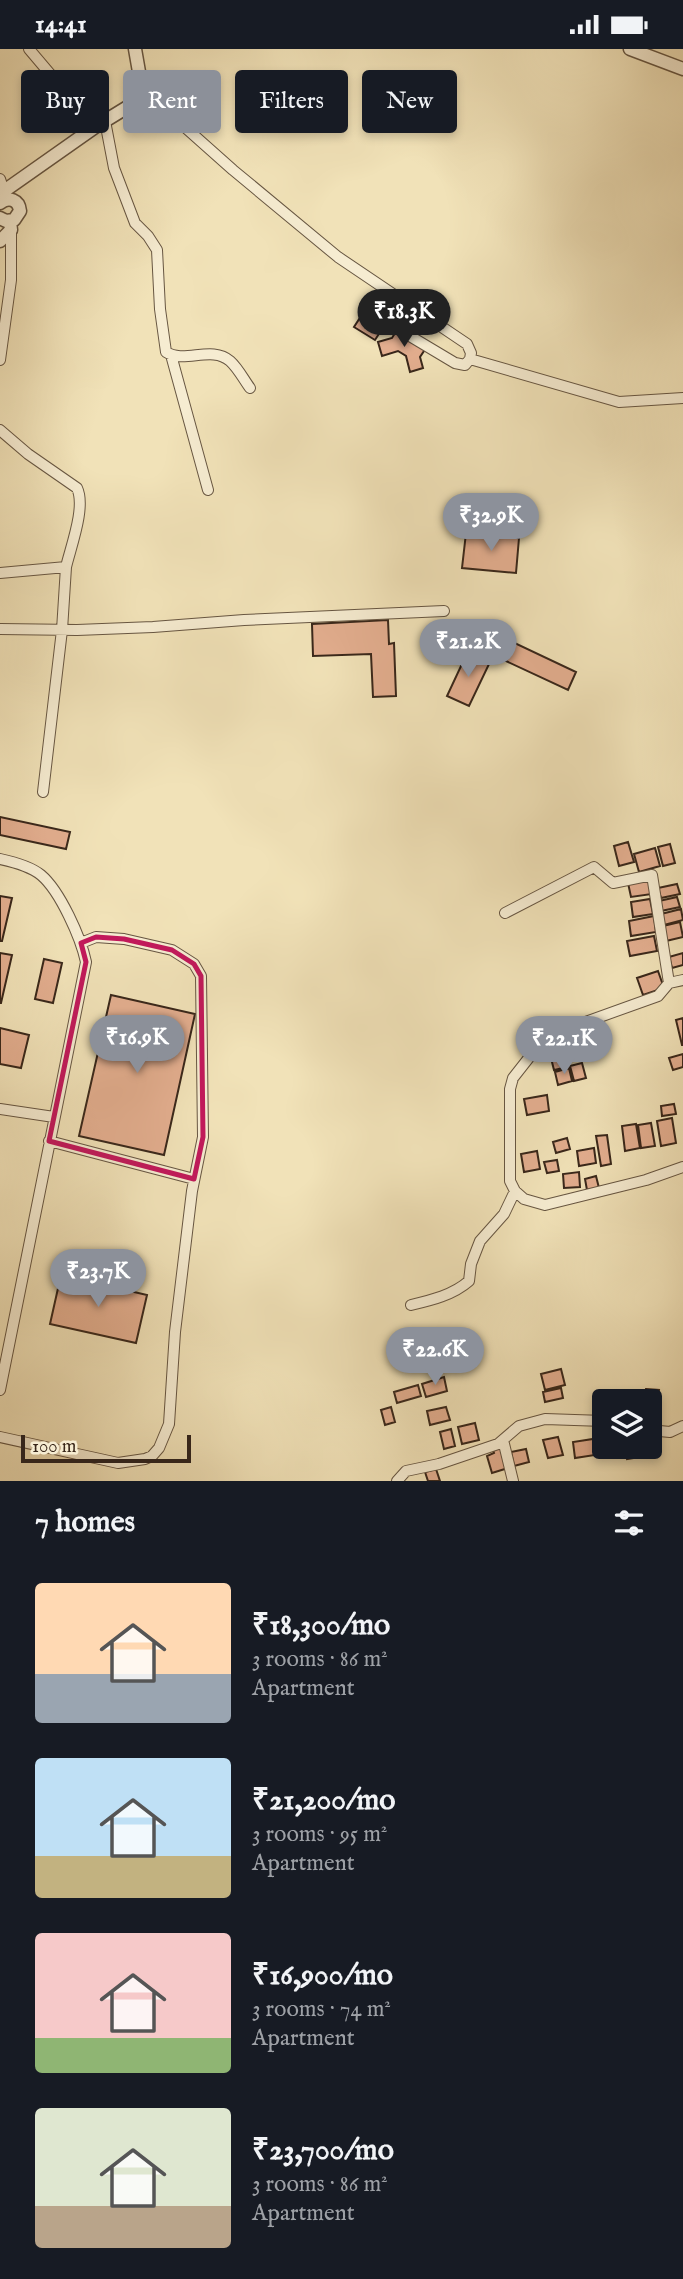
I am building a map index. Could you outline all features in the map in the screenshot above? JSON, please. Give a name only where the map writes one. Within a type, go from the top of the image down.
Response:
[{"type":"street","points":[[30,49],[50,70]]},
{"type":"street","points":[[135,49],[139,70]]},
{"type":"street","points":[[630,49],[683,69]]},
{"type":"street","points":[[0,241],[7,223],[19,215],[20,207],[16,201],[2,193],[87,133]]},
{"type":"street","points":[[103,133],[135,223],[157,250],[166,352],[171,355],[204,353],[222,357],[230,361],[250,388]]},
{"type":"street","points":[[191,133],[338,257],[467,344],[471,353],[470,359],[465,365],[455,363],[368,311]]},
{"type":"street","points":[[0,360],[12,279],[7,223]]},
{"type":"street","points":[[171,355],[208,491]]},
{"type":"street","points":[[470,359],[619,402],[683,398]]},
{"type":"street","points":[[0,430],[28,454],[77,488],[80,494],[80,507],[66,567],[62,630],[43,792]]},
{"type":"street","points":[[0,573],[66,567]]},
{"type":"street","points":[[0,629],[153,627],[444,611]]},
{"type":"street","points":[[0,859],[39,874],[52,887],[81,943],[86,962],[0,1389]]},
{"type":"street","points":[[506,913],[593,867],[613,883],[652,875],[669,983]]},
{"type":"street","points":[[0,1437],[118,1463],[152,1456],[159,1448],[169,1424],[176,1332],[194,1179],[203,1137],[201,976],[194,964],[172,950],[124,939],[96,937],[81,943]]},
{"type":"street","points":[[683,980],[669,983],[657,996],[580,1024],[536,1050],[513,1078],[510,1089],[510,1181],[515,1191],[524,1199],[545,1205],[646,1180],[683,1167]]},
{"type":"street","points":[[0,1109],[54,1117]]},
{"type":"street","points":[[49,1140],[194,1179]]},
{"type":"street","points":[[411,1305],[461,1288],[469,1280],[471,1264],[480,1241],[504,1214],[515,1191]]},
{"type":"street","points":[[498,1444],[519,1426],[545,1419],[592,1421]]},
{"type":"street","points":[[662,1431],[670,1432],[683,1426]]},
{"type":"street","points":[[397,1481],[406,1471],[439,1464],[498,1444],[504,1444],[513,1481]]},
{"type":"highlighted area","points":[[96,937],[124,939],[172,950],[194,964],[201,976],[203,1137],[194,1179],[49,1141],[86,962],[81,943]]},
{"type":"building","points":[[363,313],[384,326],[375,340],[354,327]]},
{"type":"building","points":[[397,330],[426,348],[420,357],[423,368],[410,372],[406,356],[398,351],[382,356],[378,342],[392,338]]},
{"type":"building","points":[[479,501],[525,505],[523,529],[477,524]]},
{"type":"building","points":[[466,533],[519,538],[516,573],[462,568]]},
{"type":"building","points":[[388,620],[389,644],[394,643],[396,696],[373,697],[371,654],[313,656],[312,624]]},
{"type":"building","points":[[487,630],[576,672],[568,690],[478,648]]},
{"type":"building","points":[[468,651],[490,662],[469,706],[447,696]]},
{"type":"building","points":[[0,817],[70,832],[66,849],[0,835]]},
{"type":"building","points":[[628,842],[634,862],[619,866],[614,846]]},
{"type":"building","points":[[670,844],[675,863],[663,866],[658,847]]},
{"type":"building","points":[[655,848],[660,866],[639,872],[634,854]]},
{"type":"building","points":[[649,879],[652,894],[631,897],[628,883]]},
{"type":"building","points":[[677,884],[680,894],[661,898],[658,888]]},
{"type":"building","points":[[0,896],[12,898],[2,941],[0,941]]},
{"type":"building","points":[[677,897],[680,907],[661,911],[659,901]]},
{"type":"building","points":[[650,899],[653,914],[633,917],[631,902]]},
{"type":"building","points":[[681,909],[683,920],[664,925],[661,914]]},
{"type":"building","points":[[654,916],[656,932],[631,936],[629,921]]},
{"type":"building","points":[[680,922],[683,937],[666,941],[663,926]]},
{"type":"building","points":[[654,936],[657,951],[630,956],[627,941]]},
{"type":"building","points":[[0,953],[12,955],[1,1003],[0,1003]]},
{"type":"building","points":[[683,953],[683,965],[672,968],[669,957]]},
{"type":"building","points":[[44,959],[62,963],[53,1003],[35,999]]},
{"type":"building","points":[[658,971],[664,988],[643,995],[637,978]]},
{"type":"building","points":[[111,995],[195,1014],[164,1155],[79,1136]]},
{"type":"building","points":[[683,1018],[683,1045],[682,1045],[676,1020]]},
{"type":"building","points":[[597,1021],[602,1035],[590,1038],[585,1025]]},
{"type":"building","points":[[0,1028],[29,1035],[21,1068],[0,1064]]},
{"type":"building","points":[[585,1028],[589,1040],[574,1045],[570,1033]]},
{"type":"building","points":[[683,1054],[683,1067],[673,1070],[669,1058]]},
{"type":"building","points":[[564,1055],[568,1067],[554,1070],[551,1058]]},
{"type":"building","points":[[582,1063],[586,1078],[574,1081],[570,1066]]},
{"type":"building","points":[[569,1068],[572,1081],[558,1085],[555,1072]]},
{"type":"building","points":[[547,1095],[549,1111],[527,1115],[524,1099]]},
{"type":"building","points":[[674,1104],[676,1114],[662,1116],[661,1106]]},
{"type":"building","points":[[672,1118],[676,1143],[661,1146],[657,1121]]},
{"type":"building","points":[[651,1123],[655,1146],[641,1148],[638,1125]]},
{"type":"building","points":[[636,1124],[640,1148],[625,1151],[622,1126]]},
{"type":"building","points":[[607,1135],[611,1164],[601,1166],[596,1136]]},
{"type":"building","points":[[567,1138],[570,1149],[556,1153],[553,1142]]},
{"type":"building","points":[[594,1148],[596,1163],[579,1166],[577,1151]]},
{"type":"building","points":[[537,1151],[540,1169],[524,1172],[521,1154]]},
{"type":"building","points":[[557,1160],[559,1171],[547,1173],[544,1162]]},
{"type":"building","points":[[579,1172],[580,1187],[564,1188],[563,1174]]},
{"type":"building","points":[[596,1176],[599,1188],[587,1190],[585,1179]]},
{"type":"building","points":[[61,1275],[147,1295],[136,1343],[50,1324]]},
{"type":"building","points":[[561,1369],[565,1385],[545,1390],[541,1374]]},
{"type":"building","points":[[444,1377],[447,1391],[426,1397],[422,1384]]},
{"type":"building","points":[[418,1385],[421,1396],[397,1403],[394,1392]]},
{"type":"building","points":[[561,1388],[563,1398],[545,1402],[543,1392]]},
{"type":"building","points":[[391,1407],[395,1422],[385,1425],[381,1410]]},
{"type":"building","points":[[446,1407],[450,1420],[430,1425],[427,1411]]},
{"type":"building","points":[[475,1423],[479,1440],[462,1444],[458,1427]]},
{"type":"building","points":[[451,1429],[455,1446],[444,1449],[440,1432]]},
{"type":"building","points":[[558,1437],[563,1455],[548,1458],[543,1440]]},
{"type":"building","points":[[592,1439],[592,1455],[575,1458],[573,1442]]},
{"type":"building","points":[[501,1447],[508,1468],[492,1473],[487,1456]]},
{"type":"building","points":[[526,1449],[529,1462],[514,1466],[511,1452]]},
{"type":"building","points":[[436,1469],[440,1481],[428,1481],[425,1472]]}]
